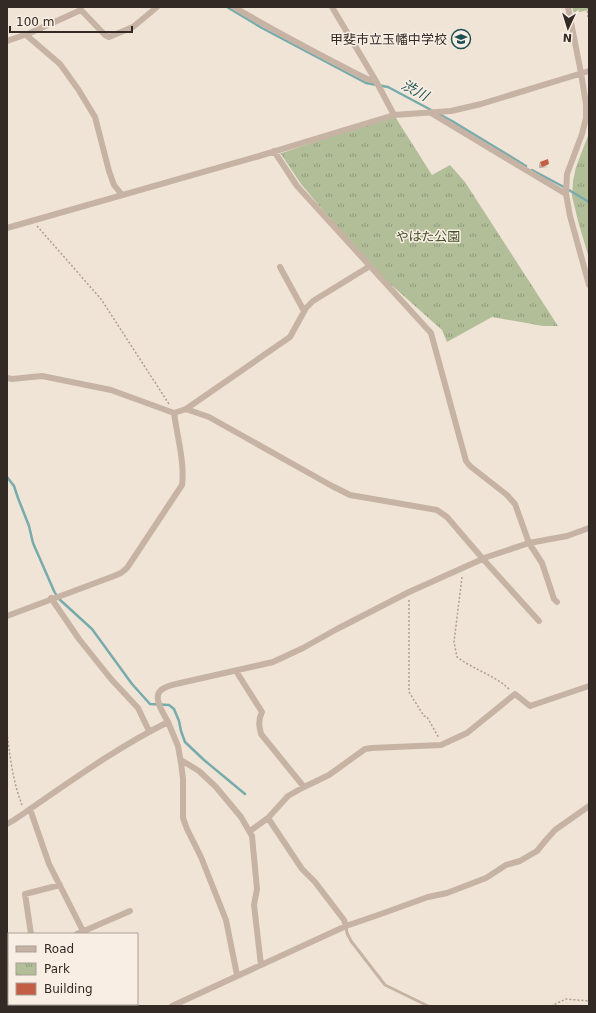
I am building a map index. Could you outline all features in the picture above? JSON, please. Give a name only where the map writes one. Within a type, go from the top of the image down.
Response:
[{"type":"street","points":[[7,41],[80,8],[105,35],[110,37],[133,27],[157,7]]},
{"type":"street","points":[[234,7],[266,26],[367,80],[376,81]]},
{"type":"street","points":[[332,7],[376,81],[394,115]]},
{"type":"street","points":[[568,7],[582,73],[586,104],[586,118],[568,174],[566,194],[570,216],[589,285]]},
{"type":"street","points":[[25,34],[60,64],[78,89],[95,117],[109,171],[114,185],[122,195]]},
{"type":"street","points":[[7,228],[394,115],[451,111],[481,104],[589,71]]},
{"type":"street","points":[[431,113],[566,194]]},
{"type":"street","points":[[274,151],[297,186],[431,333],[466,461],[516,504],[528,543],[542,563],[554,599],[557,602]]},
{"type":"street","points":[[7,378],[12,379],[42,376],[111,390],[174,413],[186,410],[290,337],[304,311],[313,301],[370,266]]},
{"type":"street","points":[[280,268],[304,311]]},
{"type":"street","points":[[186,410],[209,417],[350,495],[437,510],[447,517],[539,621]]},
{"type":"street","points":[[7,616],[51,598],[114,576],[127,568],[182,485],[182,468],[174,413]]},
{"type":"street","points":[[237,976],[226,920],[202,857],[187,829],[183,818],[183,779],[181,760],[178,746],[158,701],[159,692],[162,689],[176,684],[273,662],[303,648],[409,592],[483,559],[528,543],[567,536],[589,528]]},
{"type":"street","points":[[51,598],[111,679],[138,708],[149,732]]},
{"type":"street","points":[[236,671],[262,712],[259,717],[261,734],[304,787]]},
{"type":"street","points":[[250,831],[268,818],[288,796],[329,775],[365,749],[441,745],[467,733],[515,694],[530,706],[589,686]]},
{"type":"street","points":[[7,824],[76,777],[168,722]]},
{"type":"street","points":[[181,760],[199,771],[216,787],[241,817],[252,836],[256,889],[254,905],[261,965]]},
{"type":"street","points":[[172,1006],[182,1004],[237,976],[346,926],[428,897],[447,893],[486,878],[506,865],[520,861],[537,851],[555,830],[589,806]]},
{"type":"street","points":[[27,811],[49,864],[83,931]]},
{"type":"street","points":[[268,818],[302,869],[344,920],[346,926]]},
{"type":"street","points":[[31,933],[25,894],[60,886]]},
{"type":"street","points":[[79,933],[130,910]]},
{"type":"lane","points":[[346,926],[347,933],[351,941],[385,985],[428,1006]]},
{"type":"path","points":[[587,7],[588,17]]},
{"type":"path","points":[[32,221],[101,299],[174,413]]},
{"type":"path","points":[[462,568],[454,642],[457,657],[463,662],[503,683],[515,694]]},
{"type":"path","points":[[409,592],[409,692],[424,716],[427,717],[442,744]]},
{"type":"path","points":[[7,733],[13,774],[18,795],[27,811]]},
{"type":"path","points":[[551,1006],[566,999],[589,1001]]},
{"type":"green space","points":[[572,7],[589,7],[589,10],[574,13]]},
{"type":"green space","name":"やはた公園","points":[[394,115],[432,175],[450,165],[465,182],[558,326],[543,326],[492,317],[447,342],[442,330],[370,266],[301,184],[281,154],[276,155]]},
{"type":"green space","points":[[589,133],[589,258],[572,196],[576,167]]},
{"type":"building","points":[[548,159],[549,164],[542,167],[540,162]]},
{"type":"waterway","name":"渋川","points":[[227,7],[262,28],[366,83],[388,87],[433,111]]},
{"type":"waterway","name":"渋川","points":[[437,113],[526,166]]},
{"type":"waterway","name":"渋川","points":[[532,170],[589,202]]},
{"type":"waterway","points":[[7,477],[14,486],[29,526],[33,543],[58,598],[92,629],[132,684],[150,704],[169,705],[174,709],[185,742],[245,794]]},
{"type":"place","name":"甲斐市立玉幡中学校","points":[[461,39]]}]
